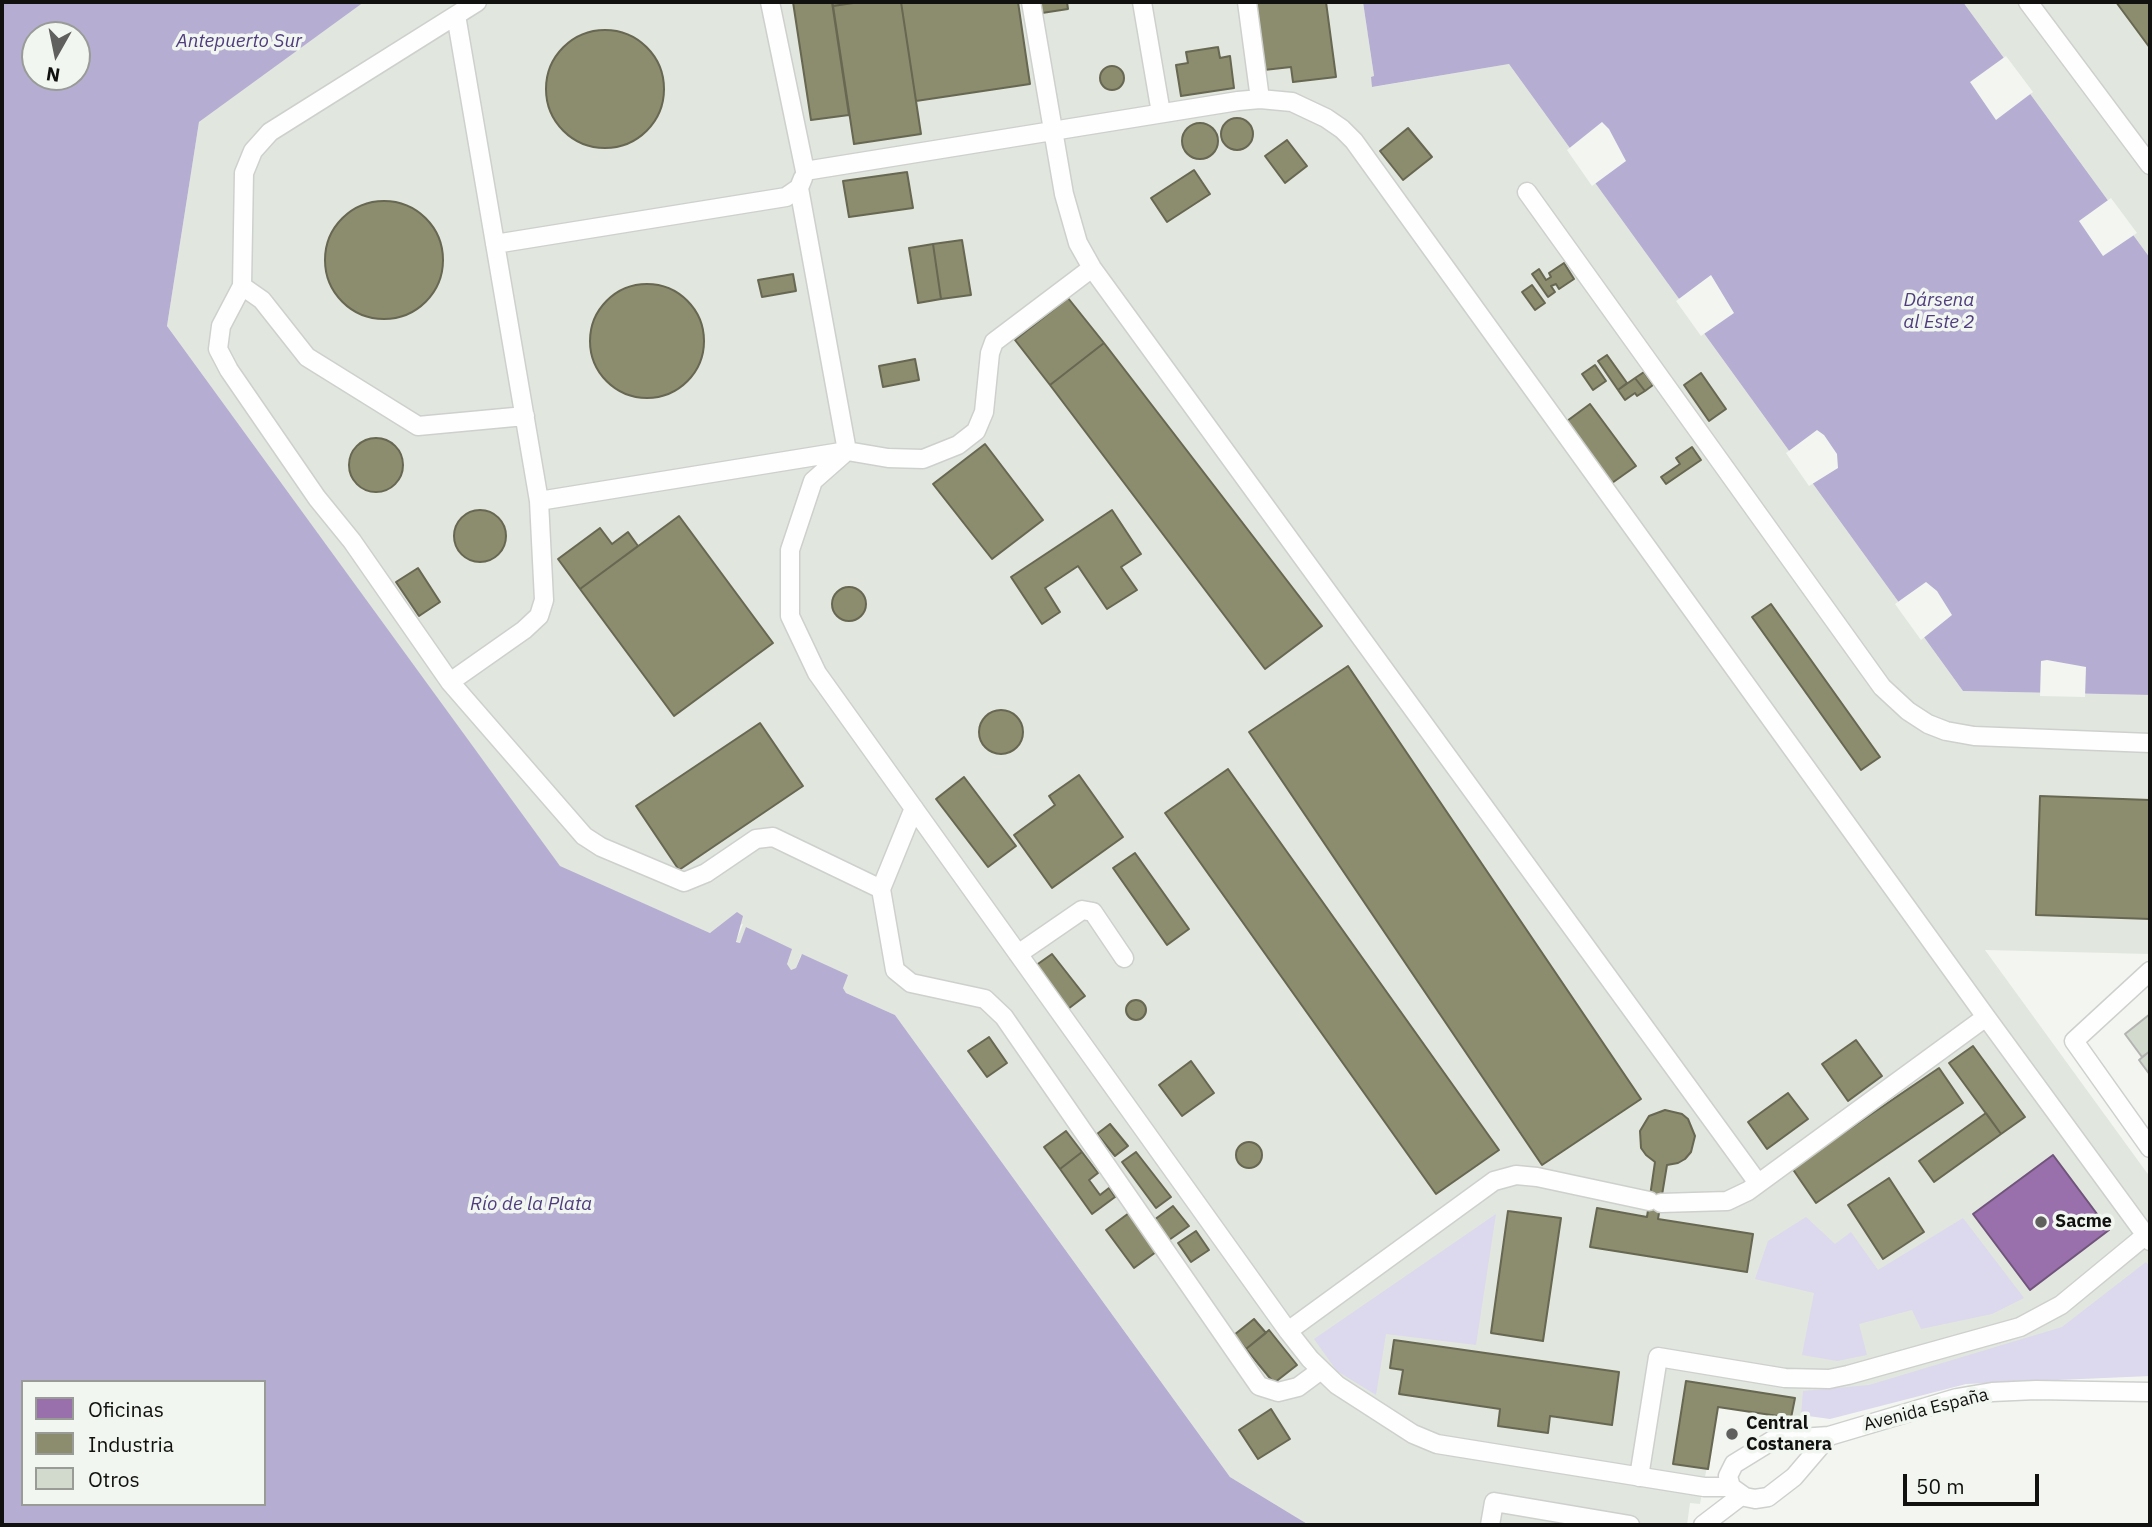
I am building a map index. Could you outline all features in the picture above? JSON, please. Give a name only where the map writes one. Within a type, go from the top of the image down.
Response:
[{"type":"street","points":[[477,2],[270,132],[253,151],[244,173],[242,286],[221,326],[218,349],[229,370],[317,498],[352,541],[450,682],[584,836],[601,847],[684,882],[706,873],[756,839],[773,837],[881,889]]},
{"type":"street","points":[[770,2],[847,451]]},
{"type":"street","points":[[1031,2],[1064,194],[1078,243],[1092,268],[1758,1183]]},
{"type":"street","points":[[1142,2],[1161,113]]},
{"type":"street","points":[[1247,2],[1260,99]]},
{"type":"street","points":[[2028,2],[2150,165]]},
{"type":"street","points":[[450,682],[524,629],[539,615],[544,600],[539,501],[456,15]]},
{"type":"street","points":[[495,244],[786,197],[802,179],[1052,131],[1260,99],[1292,102],[1326,118],[1354,141],[2148,1238],[2061,1305],[2020,1327],[1848,1375],[1829,1379],[1785,1378],[1658,1357],[1639,1477]]},
{"type":"street","points":[[1527,192],[1882,687],[1908,711],[1937,727],[1975,736],[2150,743]]},
{"type":"street","points":[[539,501],[847,451],[888,458],[923,459],[958,445],[976,431],[985,412],[993,342],[1092,268]]},
{"type":"street","points":[[242,286],[262,300],[307,357],[418,426],[525,415]]},
{"type":"street","points":[[847,451],[813,481],[790,550],[790,615],[817,673],[1288,1331],[1321,1370],[1348,1392],[1413,1434],[1437,1444],[1736,1492],[1755,1499],[1768,1497],[1798,1474],[1829,1436]]},
{"type":"street","points":[[914,808],[881,889],[895,970],[911,983],[985,999],[1004,1017],[1259,1386],[1278,1392],[1298,1387],[1321,1370]]},
{"type":"street","points":[[1018,954],[1082,910],[1093,912],[1124,958]]},
{"type":"street","points":[[2150,971],[2074,1041],[2150,1148]]},
{"type":"street","points":[[1288,1331],[1494,1181],[1516,1175],[1655,1202],[1727,1201],[1758,1183],[1986,1017]]},
{"type":"street","name":"Avenida España","points":[[1736,1492],[1728,1476],[1732,1467],[1768,1442],[1829,1436],[1957,1398],[1992,1392],[2150,1392]]},
{"type":"street","points":[[1703,1525],[1736,1492]]},
{"type":"street","points":[[1490,1525],[1494,1502],[1630,1525]]},
{"type":"shaded area","points":[[364,2],[1363,2],[1374,76],[1373,87],[1509,64],[1963,691],[2150,695],[2150,954],[1985,950],[2150,1177],[2150,1354],[2037,1353],[1798,1418],[1718,1407],[1700,1504],[1690,1503],[1687,1525],[1309,1525],[1230,1477],[895,1015],[846,993],[801,955],[796,968],[791,970],[747,927],[740,943],[736,941],[743,924],[710,933],[560,867],[167,326],[199,122]]},
{"type":"shaded area","points":[[1963,2],[2150,2],[2150,258]]},
{"type":"shaded area","points":[[1496,1214],[1476,1345],[1386,1334],[1376,1395],[1337,1371],[1314,1339]]},
{"type":"shaded area","points":[[1806,1217],[1835,1244],[1851,1232],[1878,1270],[1963,1218],[2024,1298],[1992,1314],[1921,1329],[1912,1310],[1859,1324],[1867,1355],[1837,1361],[1802,1355],[1814,1293],[1755,1279],[1768,1241]]},
{"type":"shaded area","points":[[2146,1262],[2150,1268],[2150,1376],[1966,1384],[1830,1419],[1801,1415],[1803,1391],[1869,1385],[2062,1327]]},
{"type":"water","name":"Río de la Plata","points":[[2,2],[364,2],[199,122],[167,326],[560,866],[710,933],[737,912],[743,916],[736,942],[740,943],[746,927],[792,949],[787,964],[791,970],[796,968],[802,954],[848,975],[843,988],[846,993],[895,1015],[1230,1477],[1309,1525],[2,1525]]},
{"type":"water","name":"Dársena al Este 2","points":[[1363,2],[1963,2],[2150,258],[2150,695],[1963,691],[1509,64],[1372,87],[1371,77],[1374,76]]},
{"type":"pier","points":[[2006,56],[2033,92],[1996,120],[1970,82]]},
{"type":"pier","points":[[1602,122],[1609,129],[1626,161],[1592,186],[1567,150]]},
{"type":"pier","points":[[2111,198],[2137,233],[2103,256],[2079,221]]},
{"type":"pier","points":[[1711,275],[1734,313],[1701,336],[1676,301]]},
{"type":"pier","points":[[1817,430],[1824,435],[1837,454],[1838,468],[1809,486],[1786,453]]},
{"type":"pier","points":[[1926,582],[1937,591],[1952,615],[1921,640],[1895,604]]},
{"type":"pier","points":[[2041,661],[2086,667],[2085,697],[2040,696]]},
{"type":"building: Oficinas","name":"Sacme","points":[[2053,1155],[2109,1230],[2030,1290],[1973,1214]]},
{"type":"building: Industria","points":[[793,2],[832,2],[849,115],[811,120]]},
{"type":"building: Industria","points":[[832,2],[860,2],[833,6]]},
{"type":"building: Industria","points":[[860,2],[901,2],[921,134],[854,144],[833,6]]},
{"type":"building: Industria","points":[[901,2],[1018,2],[1030,84],[916,101]]},
{"type":"building: Industria","points":[[1040,2],[1067,2],[1068,9],[1042,13]]},
{"type":"building: Industria","points":[[1255,2],[1326,2],[1336,77],[1293,82],[1291,67],[1264,70]]},
{"type":"building: Industria","points":[[2116,2],[2150,2],[2150,48]]},
{"type":"building: Industria","points":[[605,30],[628,34],[647,47],[660,66],[664,89],[660,112],[647,131],[628,144],[605,148],[582,144],[563,131],[550,112],[546,89],[550,66],[563,47],[582,34]]},
{"type":"building: Industria","points":[[1218,47],[1220,58],[1230,56],[1234,88],[1181,96],[1176,65],[1188,63],[1186,52]]},
{"type":"building: Industria","points":[[1112,66],[1123,73],[1124,78],[1117,89],[1112,90],[1101,83],[1100,78],[1107,67]]},
{"type":"building: Industria","points":[[1237,118],[1249,122],[1253,134],[1249,146],[1237,150],[1225,146],[1221,134],[1225,122]]},
{"type":"building: Industria","points":[[1200,123],[1213,128],[1218,141],[1213,154],[1200,159],[1187,154],[1182,141],[1187,128]]},
{"type":"building: Industria","points":[[1408,128],[1432,157],[1403,180],[1380,151]]},
{"type":"building: Industria","points":[[1287,140],[1307,166],[1285,183],[1265,156]]},
{"type":"building: Industria","points":[[1194,170],[1210,194],[1167,222],[1151,198]]},
{"type":"building: Industria","points":[[907,172],[913,208],[849,217],[843,181]]},
{"type":"building: Industria","points":[[384,201],[417,211],[433,227],[443,260],[433,293],[417,309],[384,319],[351,309],[335,293],[325,260],[335,227],[351,211]]},
{"type":"building: Industria","points":[[962,240],[971,295],[941,299],[933,244]]},
{"type":"building: Industria","points":[[933,244],[941,299],[918,303],[909,248]]},
{"type":"building: Industria","points":[[1564,263],[1574,279],[1559,289],[1556,284],[1551,286],[1555,292],[1548,297],[1532,274],[1539,269],[1546,280],[1551,277],[1549,273]]},
{"type":"building: Industria","points":[[793,274],[796,291],[762,297],[758,280]]},
{"type":"building: Industria","points":[[647,284],[669,289],[687,301],[699,319],[704,341],[699,363],[687,381],[669,393],[647,398],[625,393],[607,381],[595,363],[590,341],[595,319],[607,301],[625,289]]},
{"type":"building: Industria","points":[[1532,285],[1545,303],[1535,310],[1522,292]]},
{"type":"building: Industria","points":[[1068,298],[1104,343],[1050,385],[1015,340]]},
{"type":"building: Industria","points":[[1104,343],[1322,626],[1265,669],[1050,385]]},
{"type":"building: Industria","points":[[1607,355],[1627,383],[1618,390],[1598,361]]},
{"type":"building: Industria","points":[[915,359],[919,380],[883,387],[879,366]]},
{"type":"building: Industria","points":[[1595,365],[1606,381],[1593,390],[1582,374]]},
{"type":"building: Industria","points":[[1644,372],[1653,385],[1645,391],[1635,378]]},
{"type":"building: Industria","points":[[1701,373],[1726,409],[1709,421],[1684,385]]},
{"type":"building: Industria","points":[[1635,378],[1645,391],[1637,396],[1635,393],[1625,400],[1618,390]]},
{"type":"building: Industria","points":[[1590,404],[1636,466],[1612,483],[1567,421]]},
{"type":"building: Industria","points":[[381,438],[391,442],[399,450],[403,465],[399,480],[391,488],[371,492],[361,488],[353,480],[349,460],[353,450],[361,442]]},
{"type":"building: Industria","points":[[985,444],[1043,520],[992,559],[933,484]]},
{"type":"building: Industria","points":[[1692,447],[1701,460],[1666,484],[1661,477],[1680,464],[1676,458]]},
{"type":"building: Industria","points":[[480,510],[499,517],[506,536],[499,555],[480,562],[461,555],[454,536],[461,517]]},
{"type":"building: Industria","points":[[1112,510],[1141,554],[1121,567],[1137,590],[1107,609],[1078,566],[1045,588],[1060,612],[1042,624],[1011,577]]},
{"type":"building: Industria","points":[[679,516],[773,643],[674,716],[580,589]]},
{"type":"building: Industria","points":[[600,528],[612,544],[628,532],[638,546],[580,589],[558,559]]},
{"type":"building: Industria","points":[[418,568],[440,602],[419,616],[396,582]]},
{"type":"building: Industria","points":[[849,587],[861,592],[866,604],[861,616],[849,621],[837,616],[832,604],[837,592]]},
{"type":"building: Industria","points":[[1771,604],[1880,757],[1861,770],[1752,617]]},
{"type":"building: Industria","points":[[1348,666],[1641,1099],[1542,1165],[1249,732]]},
{"type":"building: Industria","points":[[1001,710],[1016,717],[1023,732],[1016,747],[1001,754],[986,747],[979,732],[986,717]]},
{"type":"building: Industria","points":[[760,723],[803,786],[679,870],[636,806]]},
{"type":"building: Industria","points":[[1228,769],[1499,1150],[1436,1194],[1165,813]]},
{"type":"building: Industria","points":[[1079,775],[1123,837],[1052,888],[1014,835],[1055,805],[1049,796]]},
{"type":"building: Industria","points":[[964,777],[1016,846],[988,867],[936,799]]},
{"type":"building: Industria","points":[[2040,796],[2150,800],[2150,919],[2036,915]]},
{"type":"building: Industria","points":[[1135,853],[1189,929],[1167,945],[1113,868]]},
{"type":"building: Industria","points":[[1052,954],[1085,996],[1068,1009],[1035,966]]},
{"type":"building: Industria","points":[[1132,1000],[1140,1000],[1146,1010],[1140,1020],[1132,1020],[1126,1014],[1126,1006]]},
{"type":"building: Industria","points":[[989,1037],[1007,1063],[987,1077],[968,1051]]},
{"type":"building: Industria","points":[[1856,1040],[1882,1076],[1848,1101],[1822,1064]]},
{"type":"building: Industria","points":[[1973,1046],[2025,1117],[2001,1134],[1949,1063]]},
{"type":"building: Industria","points":[[1191,1061],[1214,1093],[1182,1116],[1159,1085]]},
{"type":"building: Industria","points":[[1939,1068],[1963,1103],[1816,1203],[1792,1168]]},
{"type":"building: Industria","points":[[1788,1093],[1808,1119],[1767,1149],[1748,1122]]},
{"type":"building: Industria","points":[[1665,1110],[1682,1114],[1688,1119],[1695,1136],[1691,1152],[1685,1159],[1667,1165],[1658,1219],[1753,1234],[1747,1272],[1590,1247],[1597,1208],[1647,1217],[1655,1162],[1641,1148],[1640,1131],[1649,1116]]},
{"type":"building: Industria","points":[[1986,1113],[2001,1134],[1934,1182],[1919,1161]]},
{"type":"building: Industria","points":[[1110,1124],[1128,1146],[1115,1156],[1097,1134]]},
{"type":"building: Industria","points":[[1066,1131],[1082,1152],[1060,1169],[1044,1147]]},
{"type":"building: Industria","points":[[1249,1142],[1258,1146],[1262,1155],[1258,1164],[1249,1168],[1240,1164],[1236,1155],[1240,1146]]},
{"type":"building: Industria","points":[[1082,1152],[1098,1173],[1089,1180],[1100,1195],[1109,1188],[1115,1197],[1092,1214],[1060,1169]]},
{"type":"building: Industria","points":[[1136,1152],[1171,1197],[1156,1208],[1122,1162]]},
{"type":"building: Industria","points":[[1889,1178],[1924,1232],[1883,1259],[1848,1205]]},
{"type":"building: Industria","points":[[1173,1206],[1189,1226],[1169,1240],[1154,1220]]},
{"type":"building: Industria","points":[[1508,1211],[1561,1218],[1543,1341],[1491,1333]]},
{"type":"building: Industria","points":[[1129,1213],[1156,1252],[1134,1268],[1106,1230]]},
{"type":"building: Industria","points":[[1196,1231],[1209,1250],[1191,1262],[1178,1243]]},
{"type":"building: Industria","points":[[1254,1319],[1266,1333],[1246,1349],[1234,1335]]},
{"type":"building: Industria","points":[[1269,1330],[1297,1365],[1274,1383],[1246,1349]]},
{"type":"building: Industria","points":[[1394,1340],[1619,1372],[1612,1425],[1550,1416],[1548,1433],[1498,1426],[1500,1409],[1399,1394],[1403,1370],[1390,1368]]},
{"type":"building: Industria","points":[[1686,1381],[1795,1398],[1791,1418],[1718,1407],[1708,1469],[1673,1464]]},
{"type":"building: Industria","points":[[1271,1409],[1290,1439],[1258,1459],[1239,1430]]},
{"type":"building: Otros","points":[[2150,1014],[2150,1051],[2142,1057],[2125,1034]]},
{"type":"building: Otros","points":[[2150,1051],[2150,1075],[2139,1060]]},
{"type":"place","name":"Sacme","points":[[2041,1222]]},
{"type":"place","name":"Central Costanera","points":[[1732,1434]]},
{"type":"water label","name":"Antepuerto Sur","points":[[239,42]]}]
